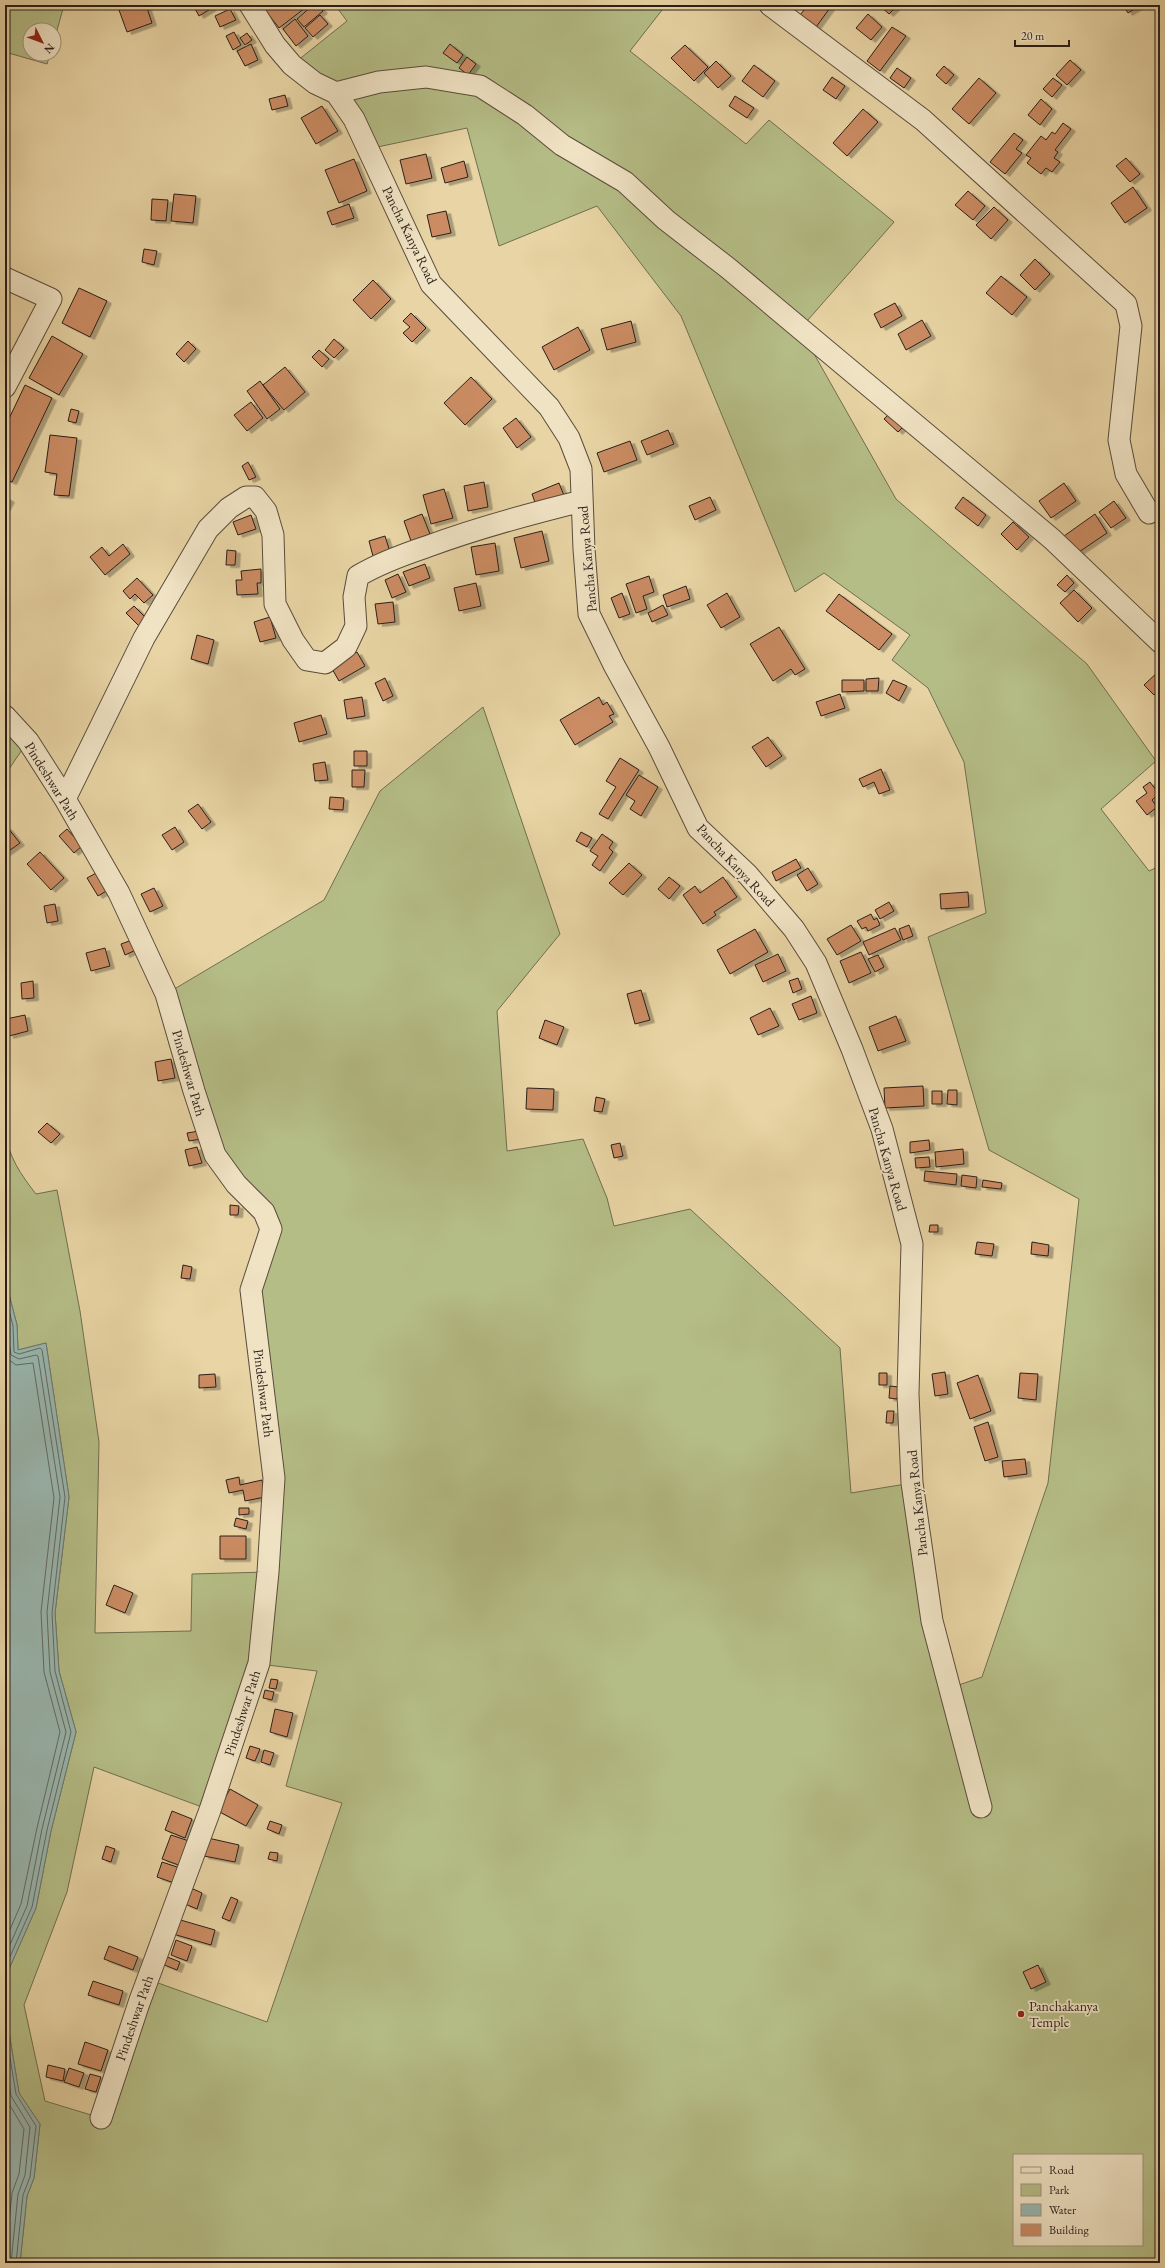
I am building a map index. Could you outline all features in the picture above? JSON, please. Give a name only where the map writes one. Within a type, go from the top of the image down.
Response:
[{"type":"street","points":[[250,5],[275,45],[292,65],[315,84],[336,93],[379,82],[426,77],[480,86],[525,115],[562,146],[625,182],[666,220],[734,273],[1052,540],[1160,642]]},
{"type":"street","points":[[770,5],[923,120],[1126,304],[1131,326],[1119,440],[1126,474],[1149,513]]},
{"type":"street","name":"Pancha Kanya Road","points":[[336,93],[354,119],[431,284],[549,407],[569,438],[581,469],[584,549],[589,614],[614,665],[659,748],[698,828],[748,875],[794,929],[816,963],[882,1129],[912,1244],[908,1394],[912,1483],[932,1621],[981,1807]]},
{"type":"street","points":[[5,278],[51,299],[5,387]]},
{"type":"street","points":[[65,799],[144,638],[190,559],[208,529],[229,508],[246,497],[256,497],[266,511],[273,535],[276,604],[293,640],[307,660],[325,663],[346,647],[356,626],[354,597],[358,576],[370,569],[455,536],[522,516],[582,501]]},
{"type":"street","name":"Pindeshwar Path","points":[[5,716],[28,741],[65,799],[119,893],[166,994],[194,1091],[215,1156],[236,1184],[264,1212],[271,1229],[251,1290],[274,1478],[268,1572],[259,1664],[210,1810],[138,2003],[101,2118]]},
{"type":"green space","points":[[5,5],[64,5],[59,22],[22,22],[22,57],[5,52]]},
{"type":"green space","points":[[335,5],[666,5],[630,51],[746,144],[769,120],[894,222],[800,329],[896,499],[1087,664],[1156,761],[1101,809],[1149,871],[1160,866],[1160,2263],[20,2263],[27,2196],[34,2178],[40,2124],[19,2093],[5,2008],[5,1978],[36,1908],[51,1831],[76,1732],[59,1671],[55,1613],[69,1497],[46,1343],[18,1350],[17,1325],[5,1279],[5,1133],[9,1150],[16,1165],[36,1194],[57,1190],[80,1311],[99,1442],[95,1633],[191,1631],[192,1574],[268,1572],[274,1478],[251,1290],[271,1229],[236,1184],[166,994],[324,900],[380,791],[483,707],[560,934],[497,1011],[507,1151],[583,1139],[607,1198],[614,1226],[690,1209],[840,1348],[851,1493],[912,1483],[950,1688],[982,1677],[1048,1483],[1079,1199],[989,1150],[928,937],[986,913],[964,762],[928,688],[892,660],[910,635],[824,573],[795,592],[681,316],[597,206],[499,246],[467,128],[368,149],[354,119],[292,65],[347,21]],"holes":[[[259,1664],[317,1671],[286,1786],[342,1803],[267,2022],[147,1979],[101,2118],[45,2101],[24,2005],[67,1892],[94,1767],[210,1810]]]},
{"type":"green space","points":[[5,716],[28,741],[5,775]]},
{"type":"water","points":[[5,1279],[17,1325],[18,1350],[46,1343],[69,1497],[55,1613],[59,1671],[76,1732],[51,1831],[36,1908],[5,1978]]},
{"type":"water","points":[[5,2008],[19,2093],[40,2124],[34,2178],[27,2196],[20,2263],[5,2263]]},
{"type":"building","points":[[132,5],[146,5],[152,23],[127,32],[119,10]]},
{"type":"building","points":[[193,5],[210,5],[212,8],[199,16]]},
{"type":"building","points":[[272,5],[309,5],[279,28],[265,10]]},
{"type":"building","points":[[313,5],[318,5],[323,11],[304,27],[297,19]]},
{"type":"building","points":[[808,5],[826,5],[830,8],[816,27],[800,15]]},
{"type":"building","points":[[879,5],[898,5],[889,14]]},
{"type":"building","points":[[1123,5],[1141,5],[1128,13]]},
{"type":"building","points":[[230,9],[236,20],[220,27],[215,16]]},
{"type":"building","points":[[868,14],[882,27],[871,40],[856,28]]},
{"type":"building","points":[[320,15],[328,24],[313,37],[305,28]]},
{"type":"building","points":[[295,19],[308,36],[296,46],[283,29]]},
{"type":"building","points":[[892,27],[906,36],[880,71],[867,61]]},
{"type":"building","points":[[234,32],[241,45],[233,50],[226,36]]},
{"type":"building","points":[[247,33],[252,40],[245,45],[240,38]]},
{"type":"building","points":[[251,44],[258,60],[245,66],[237,51]]},
{"type":"building","points":[[450,44],[463,55],[457,63],[443,53]]},
{"type":"building","points":[[685,45],[708,67],[694,81],[671,58]]},
{"type":"building","points":[[467,57],[476,64],[468,75],[459,68]]},
{"type":"building","points":[[1070,60],[1081,70],[1067,85],[1056,75]]},
{"type":"building","points":[[716,61],[731,76],[718,88],[704,73]]},
{"type":"building","points":[[754,65],[775,81],[763,97],[742,81]]},
{"type":"building","points":[[944,66],[954,75],[946,84],[936,75]]},
{"type":"building","points":[[897,68],[911,78],[904,88],[890,78]]},
{"type":"building","points":[[832,77],[845,86],[836,99],[823,90]]},
{"type":"building","points":[[979,78],[996,93],[969,124],[952,109]]},
{"type":"building","points":[[1053,78],[1062,85],[1052,97],[1043,89]]},
{"type":"building","points":[[285,95],[288,106],[272,110],[269,99]]},
{"type":"building","points":[[735,96],[754,108],[747,118],[729,106]]},
{"type":"building","points":[[1041,99],[1052,109],[1040,125],[1028,115]]},
{"type":"building","points":[[322,106],[338,131],[316,144],[301,118]]},
{"type":"building","points":[[863,109],[878,122],[847,156],[833,143]]},
{"type":"building","points":[[1063,123],[1071,129],[1055,150],[1058,152],[1054,158],[1060,162],[1052,172],[1046,168],[1041,174],[1027,163],[1031,158],[1026,155],[1041,136],[1046,140],[1052,132],[1055,134]]},
{"type":"building","points":[[1014,133],[1023,140],[1016,149],[1022,153],[1005,174],[990,162]]},
{"type":"building","points":[[426,154],[432,178],[406,184],[400,160]]},
{"type":"building","points":[[1126,158],[1140,174],[1130,182],[1116,166]]},
{"type":"building","points":[[354,159],[367,191],[339,203],[325,170]]},
{"type":"building","points":[[464,161],[468,177],[445,183],[441,168]]},
{"type":"building","points":[[1133,187],[1147,208],[1125,223],[1111,203]]},
{"type":"building","points":[[968,191],[985,206],[973,220],[955,205]]},
{"type":"building","points":[[174,194],[196,196],[193,223],[171,221]]},
{"type":"building","points":[[152,199],[168,200],[166,221],[151,220]]},
{"type":"building","points":[[349,204],[354,218],[332,225],[327,212]]},
{"type":"building","points":[[994,207],[1008,220],[991,239],[976,225]]},
{"type":"building","points":[[446,211],[451,233],[432,237],[427,215]]},
{"type":"building","points":[[144,249],[157,251],[154,265],[142,262]]},
{"type":"building","points":[[1035,259],[1050,274],[1035,290],[1020,275]]},
{"type":"building","points":[[1001,276],[1027,297],[1012,315],[986,293]]},
{"type":"building","points":[[373,280],[391,299],[371,319],[353,300]]},
{"type":"building","points":[[79,288],[107,301],[90,337],[62,323]]},
{"type":"building","points":[[895,303],[902,316],[881,328],[874,314]]},
{"type":"building","points":[[411,313],[426,328],[412,342],[403,333],[410,327],[403,321]]},
{"type":"building","points":[[922,320],[931,336],[906,350],[898,334]]},
{"type":"building","points":[[631,321],[636,342],[607,350],[601,329]]},
{"type":"building","points":[[578,327],[590,350],[554,370],[542,347]]},
{"type":"building","points":[[52,336],[83,354],[59,395],[29,378]]},
{"type":"building","points":[[334,339],[344,348],[334,358],[325,350]]},
{"type":"building","points":[[188,341],[196,349],[184,362],[176,354]]},
{"type":"building","points":[[319,350],[329,359],[322,367],[312,357]]},
{"type":"building","points":[[285,367],[305,392],[284,410],[263,385]]},
{"type":"building","points":[[471,377],[492,399],[465,425],[444,403]]},
{"type":"building","points":[[260,381],[280,409],[267,419],[247,391]]},
{"type":"building","points":[[25,385],[52,398],[12,482],[5,479],[5,427]]},
{"type":"building","points":[[251,402],[263,418],[247,431],[234,415]]},
{"type":"building","points":[[71,409],[79,411],[76,423],[68,421]]},
{"type":"building","points":[[890,413],[904,426],[898,432],[884,419]]},
{"type":"building","points":[[516,418],[531,437],[517,448],[503,428]]},
{"type":"building","points":[[668,430],[674,444],[647,455],[641,441]]},
{"type":"building","points":[[50,435],[77,438],[69,496],[54,495],[57,474],[45,472]]},
{"type":"building","points":[[630,441],[637,460],[604,472],[597,453]]},
{"type":"building","points":[[248,462],[256,477],[249,480],[242,466]]},
{"type":"building","points":[[484,482],[488,507],[468,511],[464,486]]},
{"type":"building","points":[[559,483],[565,498],[537,508],[532,494]]},
{"type":"building","points":[[1064,483],[1076,501],[1051,518],[1039,501]]},
{"type":"building","points":[[444,489],[453,518],[431,524],[423,495]]},
{"type":"building","points":[[5,497],[10,500],[5,509]]},
{"type":"building","points":[[710,497],[716,510],[695,520],[689,506]]},
{"type":"building","points":[[963,497],[986,515],[978,526],[955,508]]},
{"type":"building","points":[[1114,501],[1126,518],[1111,528],[1099,512]]},
{"type":"building","points":[[422,514],[430,534],[411,541],[404,521]]},
{"type":"building","points":[[1095,514],[1107,533],[1076,554],[1064,536]]},
{"type":"building","points":[[251,515],[256,529],[238,535],[233,522]]},
{"type":"building","points":[[1013,522],[1029,537],[1017,550],[1001,534]]},
{"type":"building","points":[[542,531],[549,561],[521,568],[514,538]]},
{"type":"building","points":[[385,536],[391,555],[374,560],[369,541]]},
{"type":"building","points":[[495,543],[499,571],[476,575],[471,547]]},
{"type":"building","points":[[123,544],[130,554],[105,575],[90,557],[102,547],[109,556]]},
{"type":"building","points":[[227,550],[236,551],[235,565],[226,565]]},
{"type":"building","points":[[425,564],[430,578],[409,586],[403,572]]},
{"type":"building","points":[[261,569],[261,583],[257,583],[258,594],[237,595],[236,580],[242,580],[241,571]]},
{"type":"building","points":[[398,574],[406,592],[392,598],[385,580]]},
{"type":"building","points":[[1067,575],[1074,583],[1065,592],[1057,585]]},
{"type":"building","points":[[649,576],[654,592],[643,596],[647,609],[636,613],[626,584]]},
{"type":"building","points":[[137,578],[153,595],[144,603],[135,594],[130,599],[123,591]]},
{"type":"building","points":[[476,583],[481,606],[459,611],[454,588]]},
{"type":"building","points":[[686,586],[690,599],[667,607],[663,595]]},
{"type":"building","points":[[1074,590],[1092,608],[1078,622],[1060,603]]},
{"type":"building","points":[[622,593],[630,614],[619,618],[611,598]]},
{"type":"building","points":[[727,593],[740,617],[721,628],[707,605]]},
{"type":"building","points":[[839,594],[892,634],[879,650],[826,611]]},
{"type":"building","points":[[393,602],[395,622],[378,624],[375,604]]},
{"type":"building","points":[[663,605],[668,615],[652,622],[648,613]]},
{"type":"building","points":[[134,606],[150,622],[142,629],[126,613]]},
{"type":"building","points":[[270,617],[276,638],[260,642],[254,622]]},
{"type":"building","points":[[779,627],[805,669],[795,675],[791,669],[773,681],[750,644]]},
{"type":"building","points":[[197,635],[214,640],[208,664],[191,659]]},
{"type":"building","points":[[357,652],[365,666],[339,681],[331,667]]},
{"type":"building","points":[[1160,670],[1160,689],[1154,695],[1144,685]]},
{"type":"building","points":[[385,678],[393,696],[383,701],[375,683]]},
{"type":"building","points":[[879,678],[878,691],[866,691],[866,679]]},
{"type":"building","points":[[842,680],[864,680],[864,691],[842,692]]},
{"type":"building","points":[[893,680],[907,686],[899,701],[886,693]]},
{"type":"building","points":[[840,694],[845,708],[821,716],[816,702]]},
{"type":"building","points":[[362,697],[365,716],[347,719],[344,700]]},
{"type":"building","points":[[599,697],[603,705],[607,702],[614,714],[609,716],[613,722],[575,745],[560,720]]},
{"type":"building","points":[[321,715],[327,734],[299,742],[294,723]]},
{"type":"building","points":[[768,737],[782,756],[766,767],[752,747]]},
{"type":"building","points":[[354,751],[367,751],[367,766],[354,766]]},
{"type":"building","points":[[620,758],[639,770],[608,819],[599,814],[616,787],[606,781]]},
{"type":"building","points":[[325,762],[328,780],[315,781],[313,764]]},
{"type":"building","points":[[881,769],[890,790],[879,794],[874,782],[863,787],[859,779]]},
{"type":"building","points":[[352,770],[365,770],[364,787],[352,787]]},
{"type":"building","points":[[639,775],[658,787],[641,816],[630,809],[635,801],[626,795]]},
{"type":"building","points":[[1150,782],[1159,794],[1152,800],[1157,807],[1147,815],[1136,801],[1147,793],[1143,787]]},
{"type":"building","points":[[330,797],[344,798],[343,810],[329,809]]},
{"type":"building","points":[[198,804],[211,822],[202,829],[188,811]]},
{"type":"building","points":[[7,827],[20,843],[6,853],[5,828]]},
{"type":"building","points":[[175,827],[184,842],[172,850],[162,835]]},
{"type":"building","points":[[67,829],[82,846],[74,853],[59,836]]},
{"type":"building","points":[[581,832],[592,838],[587,847],[576,841]]},
{"type":"building","points":[[602,834],[613,842],[609,848],[613,852],[600,871],[592,865],[598,856],[590,851]]},
{"type":"building","points":[[40,852],[64,878],[51,890],[27,864]]},
{"type":"building","points":[[796,859],[801,868],[776,881],[772,872]]},
{"type":"building","points":[[629,863],[642,875],[623,895],[609,883]]},
{"type":"building","points":[[808,868],[818,884],[807,891],[797,875]]},
{"type":"building","points":[[98,872],[108,890],[98,896],[87,878]]},
{"type":"building","points":[[669,877],[680,886],[669,899],[658,889]]},
{"type":"building","points":[[723,877],[737,897],[714,912],[716,915],[703,924],[683,895],[695,886],[700,893]]},
{"type":"building","points":[[154,888],[163,906],[150,912],[141,894]]},
{"type":"building","points":[[968,892],[969,907],[941,909],[940,894]]},
{"type":"building","points":[[889,902],[894,911],[880,919],[875,910]]},
{"type":"building","points":[[55,904],[58,921],[47,923],[44,906]]},
{"type":"building","points":[[871,914],[874,920],[877,918],[880,925],[868,931],[866,927],[862,929],[857,921]]},
{"type":"building","points":[[851,925],[861,941],[837,955],[827,939]]},
{"type":"building","points":[[909,925],[913,936],[903,940],[899,929]]},
{"type":"building","points":[[895,928],[901,940],[869,955],[863,942]]},
{"type":"building","points":[[755,929],[768,952],[730,974],[717,950]]},
{"type":"building","points":[[132,940],[136,950],[125,955],[121,944]]},
{"type":"building","points":[[105,948],[110,966],[91,971],[86,953]]},
{"type":"building","points":[[861,952],[871,973],[849,983],[840,961]]},
{"type":"building","points":[[778,954],[786,971],[763,982],[755,965]]},
{"type":"building","points":[[878,955],[884,967],[875,972],[868,959]]},
{"type":"building","points":[[798,978],[802,989],[793,993],[789,981]]},
{"type":"building","points":[[33,981],[34,998],[22,999],[21,983]]},
{"type":"building","points":[[641,990],[650,1020],[635,1024],[627,994]]},
{"type":"building","points":[[811,996],[817,1013],[799,1020],[792,1004]]},
{"type":"building","points":[[770,1008],[779,1026],[758,1035],[750,1018]]},
{"type":"building","points":[[25,1015],[28,1031],[9,1036],[6,1019]]},
{"type":"building","points":[[896,1016],[906,1041],[878,1051],[869,1027]]},
{"type":"building","points":[[545,1020],[564,1027],[557,1045],[539,1038]]},
{"type":"building","points":[[171,1059],[175,1078],[158,1081],[155,1062]]},
{"type":"building","points":[[923,1086],[924,1106],[885,1108],[884,1088]]},
{"type":"building","points":[[527,1088],[554,1089],[553,1110],[526,1109]]},
{"type":"building","points":[[948,1090],[957,1090],[957,1105],[947,1104]]},
{"type":"building","points":[[932,1091],[942,1091],[942,1104],[932,1104]]},
{"type":"building","points":[[596,1097],[605,1099],[602,1112],[594,1111]]},
{"type":"building","points":[[47,1123],[60,1134],[51,1143],[38,1132]]},
{"type":"building","points":[[199,1131],[201,1139],[189,1141],[187,1133]]},
{"type":"building","points":[[929,1140],[930,1150],[910,1153],[910,1142]]},
{"type":"building","points":[[620,1143],[623,1156],[614,1158],[611,1145]]},
{"type":"building","points":[[197,1147],[202,1163],[189,1166],[185,1150]]},
{"type":"building","points":[[963,1149],[964,1164],[936,1167],[935,1152]]},
{"type":"building","points":[[929,1157],[930,1167],[916,1168],[915,1158]]},
{"type":"building","points":[[925,1171],[957,1174],[956,1185],[924,1181]]},
{"type":"building","points":[[962,1175],[977,1177],[976,1188],[961,1186]]},
{"type":"building","points":[[983,1180],[1002,1183],[1001,1189],[982,1187]]},
{"type":"building","points":[[230,1205],[239,1206],[238,1215],[230,1215]]},
{"type":"building","points":[[930,1225],[938,1225],[938,1232],[929,1232]]},
{"type":"building","points":[[977,1242],[994,1244],[992,1256],[975,1254]]},
{"type":"building","points":[[1032,1242],[1049,1245],[1048,1256],[1031,1254]]},
{"type":"building","points":[[183,1265],[192,1267],[190,1279],[181,1278]]},
{"type":"building","points":[[945,1372],[948,1394],[935,1396],[932,1374]]},
{"type":"building","points":[[879,1373],[887,1373],[887,1385],[879,1385]]},
{"type":"building","points":[[1020,1373],[1038,1374],[1036,1400],[1018,1398]]},
{"type":"building","points":[[215,1374],[216,1387],[199,1388],[199,1375]]},
{"type":"building","points":[[978,1375],[991,1411],[970,1419],[957,1383]]},
{"type":"building","points":[[890,1386],[899,1387],[897,1399],[889,1398]]},
{"type":"building","points":[[887,1411],[894,1411],[893,1423],[886,1423]]},
{"type":"building","points":[[988,1422],[998,1457],[985,1461],[974,1427]]},
{"type":"building","points":[[1025,1459],[1027,1474],[1004,1477],[1002,1461]]},
{"type":"building","points":[[239,1477],[240,1485],[262,1480],[265,1497],[245,1501],[243,1490],[229,1493],[226,1480]]},
{"type":"building","points":[[239,1508],[249,1508],[249,1514],[239,1515]]},
{"type":"building","points":[[236,1518],[248,1521],[246,1529],[234,1526]]},
{"type":"building","points":[[220,1536],[246,1536],[246,1559],[220,1559]]},
{"type":"building","points":[[114,1585],[133,1593],[125,1613],[106,1605]]},
{"type":"building","points":[[271,1679],[278,1680],[276,1689],[269,1688]]},
{"type":"building","points":[[265,1690],[274,1692],[272,1700],[263,1698]]},
{"type":"building","points":[[275,1709],[293,1713],[287,1737],[270,1732]]},
{"type":"building","points":[[250,1746],[260,1749],[255,1761],[246,1758]]},
{"type":"building","points":[[264,1750],[274,1753],[270,1765],[261,1762]]},
{"type":"building","points":[[230,1789],[258,1805],[246,1826],[218,1811]]},
{"type":"building","points":[[172,1811],[192,1819],[185,1838],[165,1830]]},
{"type":"building","points":[[270,1821],[282,1825],[279,1834],[267,1829]]},
{"type":"building","points":[[171,1835],[192,1842],[184,1867],[162,1859]]},
{"type":"building","points":[[208,1838],[239,1845],[235,1862],[204,1856]]},
{"type":"building","points":[[106,1846],[115,1849],[111,1862],[102,1859]]},
{"type":"building","points":[[270,1852],[278,1853],[277,1861],[268,1859]]},
{"type":"building","points":[[162,1862],[183,1869],[177,1884],[157,1877]]},
{"type":"building","points":[[191,1888],[202,1893],[197,1909],[185,1904]]},
{"type":"building","points":[[231,1897],[238,1900],[230,1921],[222,1918]]},
{"type":"building","points":[[177,1919],[215,1930],[211,1945],[173,1934]]},
{"type":"building","points":[[176,1940],[192,1946],[187,1961],[171,1955]]},
{"type":"building","points":[[109,1946],[138,1957],[133,1970],[104,1959]]},
{"type":"building","points":[[165,1956],[180,1962],[177,1970],[162,1964]]},
{"type":"building","points":[[1038,1965],[1046,1982],[1031,1989],[1023,1972]]},
{"type":"building","points":[[93,1981],[123,1991],[119,2005],[88,1995]]},
{"type":"building","points":[[85,2042],[108,2050],[101,2071],[78,2064]]},
{"type":"building","points":[[48,2065],[65,2069],[63,2081],[46,2077]]},
{"type":"building","points":[[69,2068],[84,2073],[79,2087],[64,2082]]},
{"type":"building","points":[[90,2074],[101,2077],[96,2092],[85,2089]]},
{"type":"place","name":"Panchakanya Temple","points":[[1021,2014]]}]
